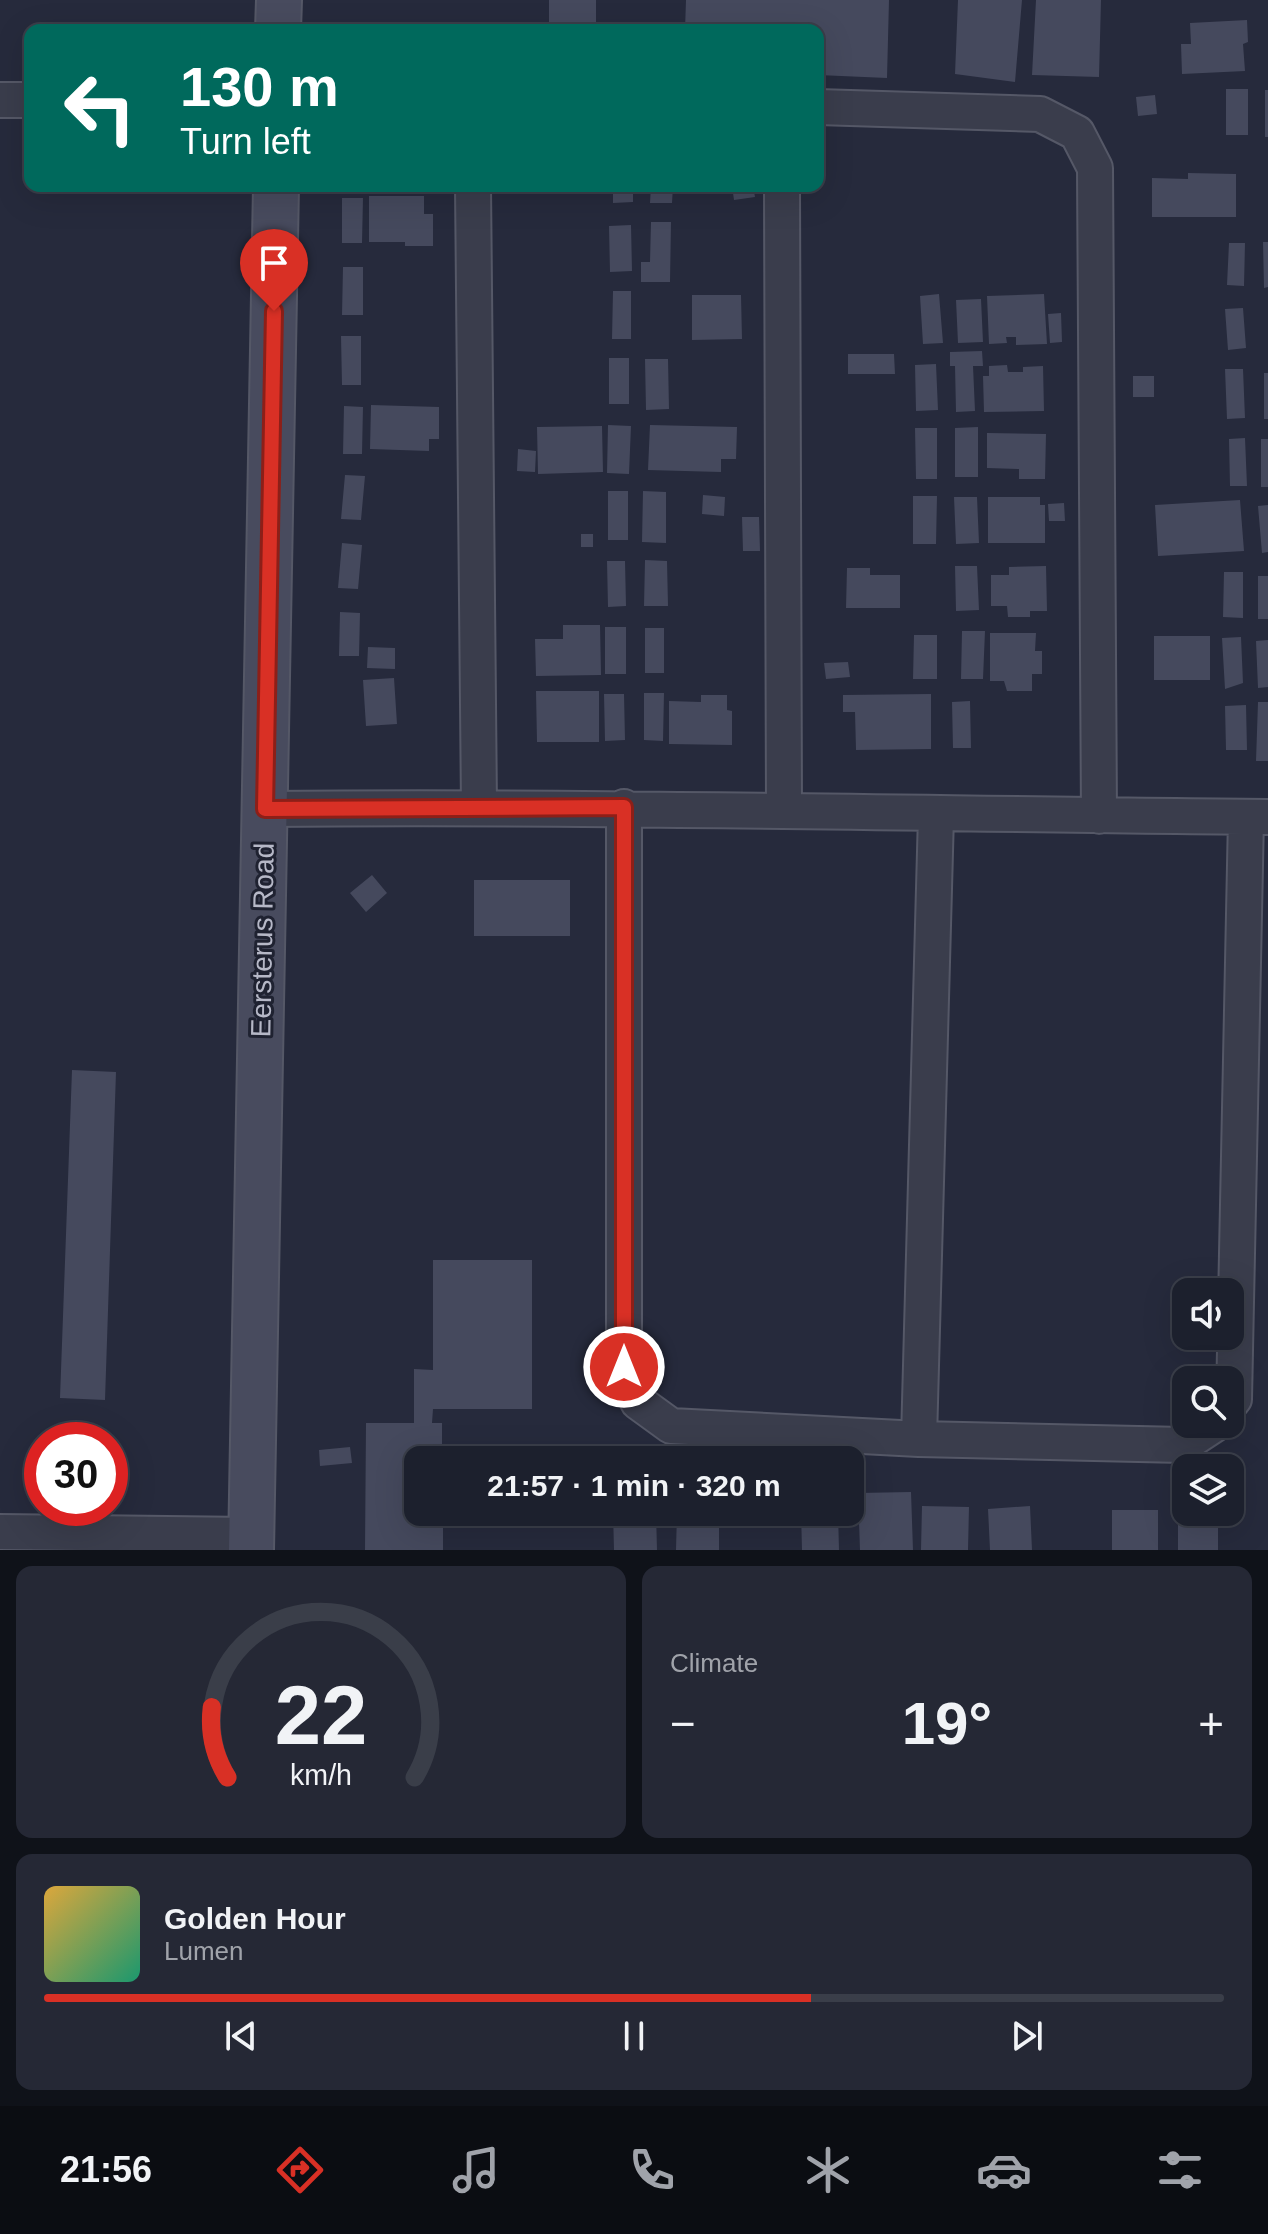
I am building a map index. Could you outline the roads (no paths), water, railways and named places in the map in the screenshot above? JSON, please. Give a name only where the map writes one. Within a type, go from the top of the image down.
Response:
[{"type":"street","points":[[278,24],[279,0]]},
{"type":"street","points":[[0,100],[24,100]]},
{"type":"street","points":[[824,107],[1040,114],[1077,133],[1095,168],[1099,816]]},
{"type":"street","name":"Eersterus Road","points":[[251,1543],[276,192]]},
{"type":"street","points":[[473,192],[479,807]]},
{"type":"street","points":[[782,192],[784,810]]},
{"type":"street","points":[[265,809],[624,807],[936,815],[1257,817],[1235,1366]]},
{"type":"street","points":[[624,807],[624,1367],[638,1402],[671,1426],[919,1439],[1183,1445],[1194,1438]]},
{"type":"street","points":[[919,1439],[936,815]]},
{"type":"street","points":[[4,1537],[251,1543]]}]
